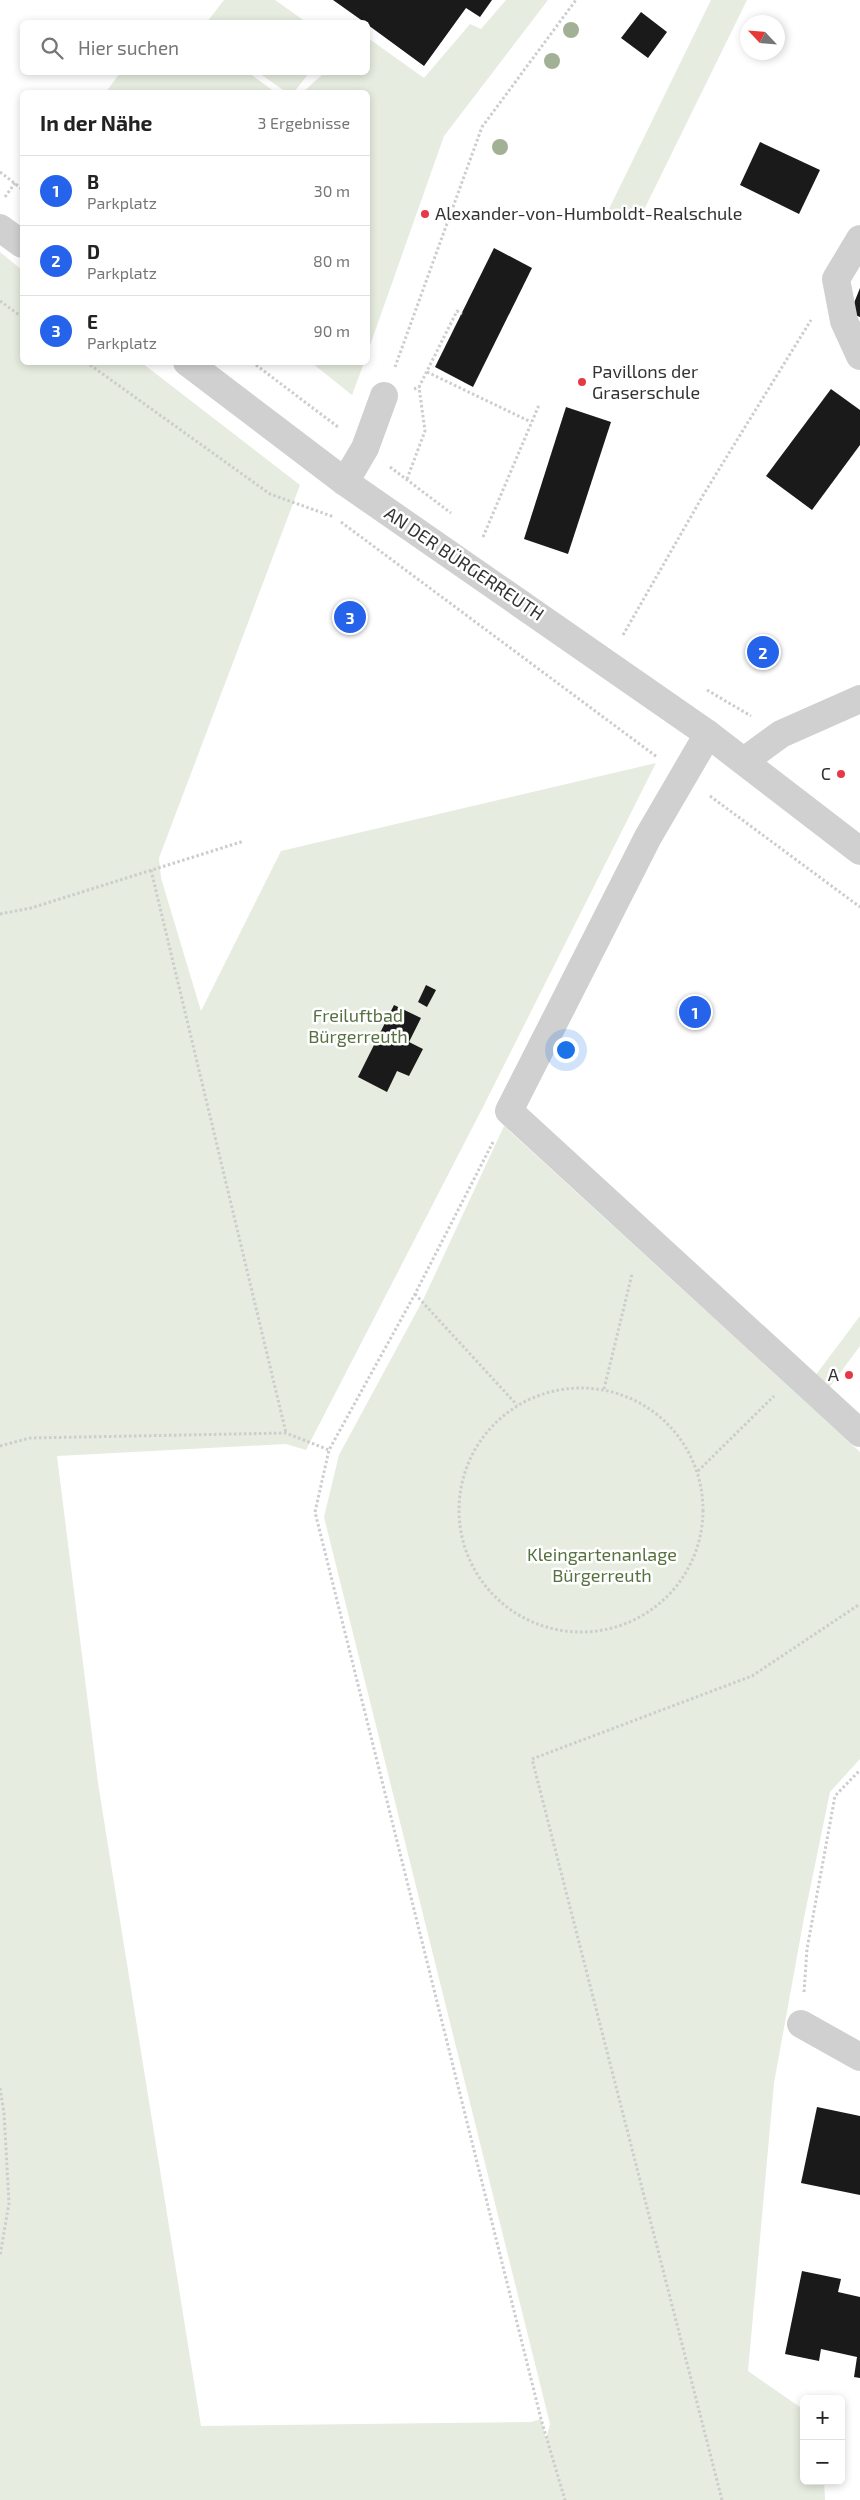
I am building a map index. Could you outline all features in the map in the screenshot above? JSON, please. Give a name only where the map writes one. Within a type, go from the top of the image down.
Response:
[{"type":"street","points":[[0,228],[20,243]]},
{"type":"street","points":[[860,239],[836,279],[844,321],[860,356]]},
{"type":"street","name":"AN DER BÜRGERREUTH","points":[[191,365],[345,482],[598,656],[744,760],[860,851]]},
{"type":"street","points":[[345,482],[366,448],[384,396]]},
{"type":"street","points":[[744,760],[782,734],[860,699]]},
{"type":"street","points":[[708,734],[648,838],[509,1111],[860,1433]]},
{"type":"street","points":[[801,2024],[860,2056]]},
{"type":"path","points":[[384,396],[482,127],[576,0]]},
{"type":"path","points":[[0,172],[20,187]]},
{"type":"path","points":[[0,203],[15,183]]},
{"type":"path","points":[[598,656],[621,640],[705,492],[836,279]]},
{"type":"path","points":[[0,302],[20,317]]},
{"type":"path","points":[[406,479],[425,431],[419,387],[457,311],[462,314]]},
{"type":"path","points":[[90,365],[270,494],[332,516],[860,907]]},
{"type":"path","points":[[256,365],[452,514]]},
{"type":"path","points":[[427,372],[531,422]]},
{"type":"path","points":[[384,396],[419,387]]},
{"type":"path","points":[[483,536],[539,405]]},
{"type":"path","points":[[475,531],[490,542]]},
{"type":"path","points":[[705,690],[782,734]]},
{"type":"path","points":[[0,914],[31,908],[244,841]]},
{"type":"path","points":[[151,870],[286,1433]]},
{"type":"path","points":[[509,1111],[330,1450],[315,1512],[539,2410],[565,2500]]},
{"type":"path","points":[[604,1389],[632,1274]]},
{"type":"path","points":[[414,1294],[517,1405]]},
{"type":"path","points":[[698,1472],[796,1374]]},
{"type":"path","points":[[574,1387],[604,1389],[635,1399],[662,1417],[683,1442],[698,1472],[704,1513],[695,1554],[674,1591],[641,1617],[601,1631],[559,1631],[520,1617],[488,1590],[466,1553],[459,1512],[465,1470],[486,1434],[517,1405],[544,1393],[574,1387]]},
{"type":"path","points":[[0,1446],[30,1438],[286,1433],[330,1450]]},
{"type":"path","points":[[722,2500],[532,1759],[752,1676],[860,1604]]},
{"type":"path","points":[[801,2024],[807,1948],[835,1796],[860,1770]]},
{"type":"path","points":[[0,2088],[4,2113],[9,2203],[0,2256]]},
{"type":"green space","points":[[224,0],[275,0],[303,20],[209,20]]},
{"type":"green space","points":[[506,0],[548,0],[444,136],[370,345],[370,90],[305,90],[322,75],[370,75],[370,39],[424,78],[470,24],[481,29]]},
{"type":"green space","points":[[711,0],[747,0],[638,222],[609,209]]},
{"type":"green space","points":[[119,75],[252,75],[272,90],[107,90]]},
{"type":"green space","points":[[262,75],[307,75],[296,90],[283,90]]},
{"type":"green space","points":[[0,252],[20,268],[20,365],[145,365],[300,485],[159,858],[161,878],[201,1011],[281,851],[656,763],[483,1107],[306,1450],[286,1444],[57,1456],[98,1783],[201,2426],[531,2422],[541,2419],[546,2439],[550,2424],[324,1517],[339,1455],[424,1298],[504,1126],[860,1452],[860,1759],[830,1792],[804,1918],[774,2083],[748,2371],[800,2407],[800,2485],[824,2485],[825,2500],[0,2500]]},
{"type":"green space","points":[[314,365],[363,365],[352,395]]},
{"type":"green space","points":[[860,1316],[860,1346],[817,1404],[803,1392]]},
{"type":"building","points":[[333,0],[492,0],[480,17],[466,8],[424,66],[370,26],[370,20],[361,20]]},
{"type":"building","points":[[641,12],[667,32],[648,58],[621,38]]},
{"type":"building","points":[[760,142],[820,170],[799,214],[740,185]]},
{"type":"building","points":[[494,248],[532,268],[473,387],[435,367]]},
{"type":"building","points":[[860,288],[860,317],[850,313]]},
{"type":"building","points":[[831,389],[860,410],[860,445],[812,510],[766,476]]},
{"type":"building","points":[[566,407],[611,422],[568,554],[524,539]]},
{"type":"building","points":[[426,985],[436,990],[427,1007],[418,1002]]},
{"type":"building","points":[[394,1005],[421,1018],[409,1042],[423,1049],[409,1076],[397,1071],[387,1092],[358,1077]]},
{"type":"building","points":[[817,2107],[860,2116],[860,2195],[801,2183]]},
{"type":"building","points":[[802,2271],[841,2279],[838,2292],[860,2297],[860,2378],[854,2377],[857,2357],[821,2349],[819,2361],[785,2354]]},
{"type":"place","name":"Alexander-von-Humboldt-Realschule","points":[[425,214]]},
{"type":"place","name":"Pavillons der Graserschule","points":[[582,382]]},
{"type":"place","name":"E","points":[[350,617]]},
{"type":"place","name":"D","points":[[763,652]]},
{"type":"place","name":"C","points":[[841,774]]},
{"type":"place","name":"B","points":[[695,1012]]},
{"type":"place","name":"A","points":[[849,1375]]},
{"type":"park label","name":"Freiluftbad Bürgerreuth","points":[[358,1026]]},
{"type":"park label","name":"Kleingartenanlage Bürgerreuth","points":[[602,1565]]}]
